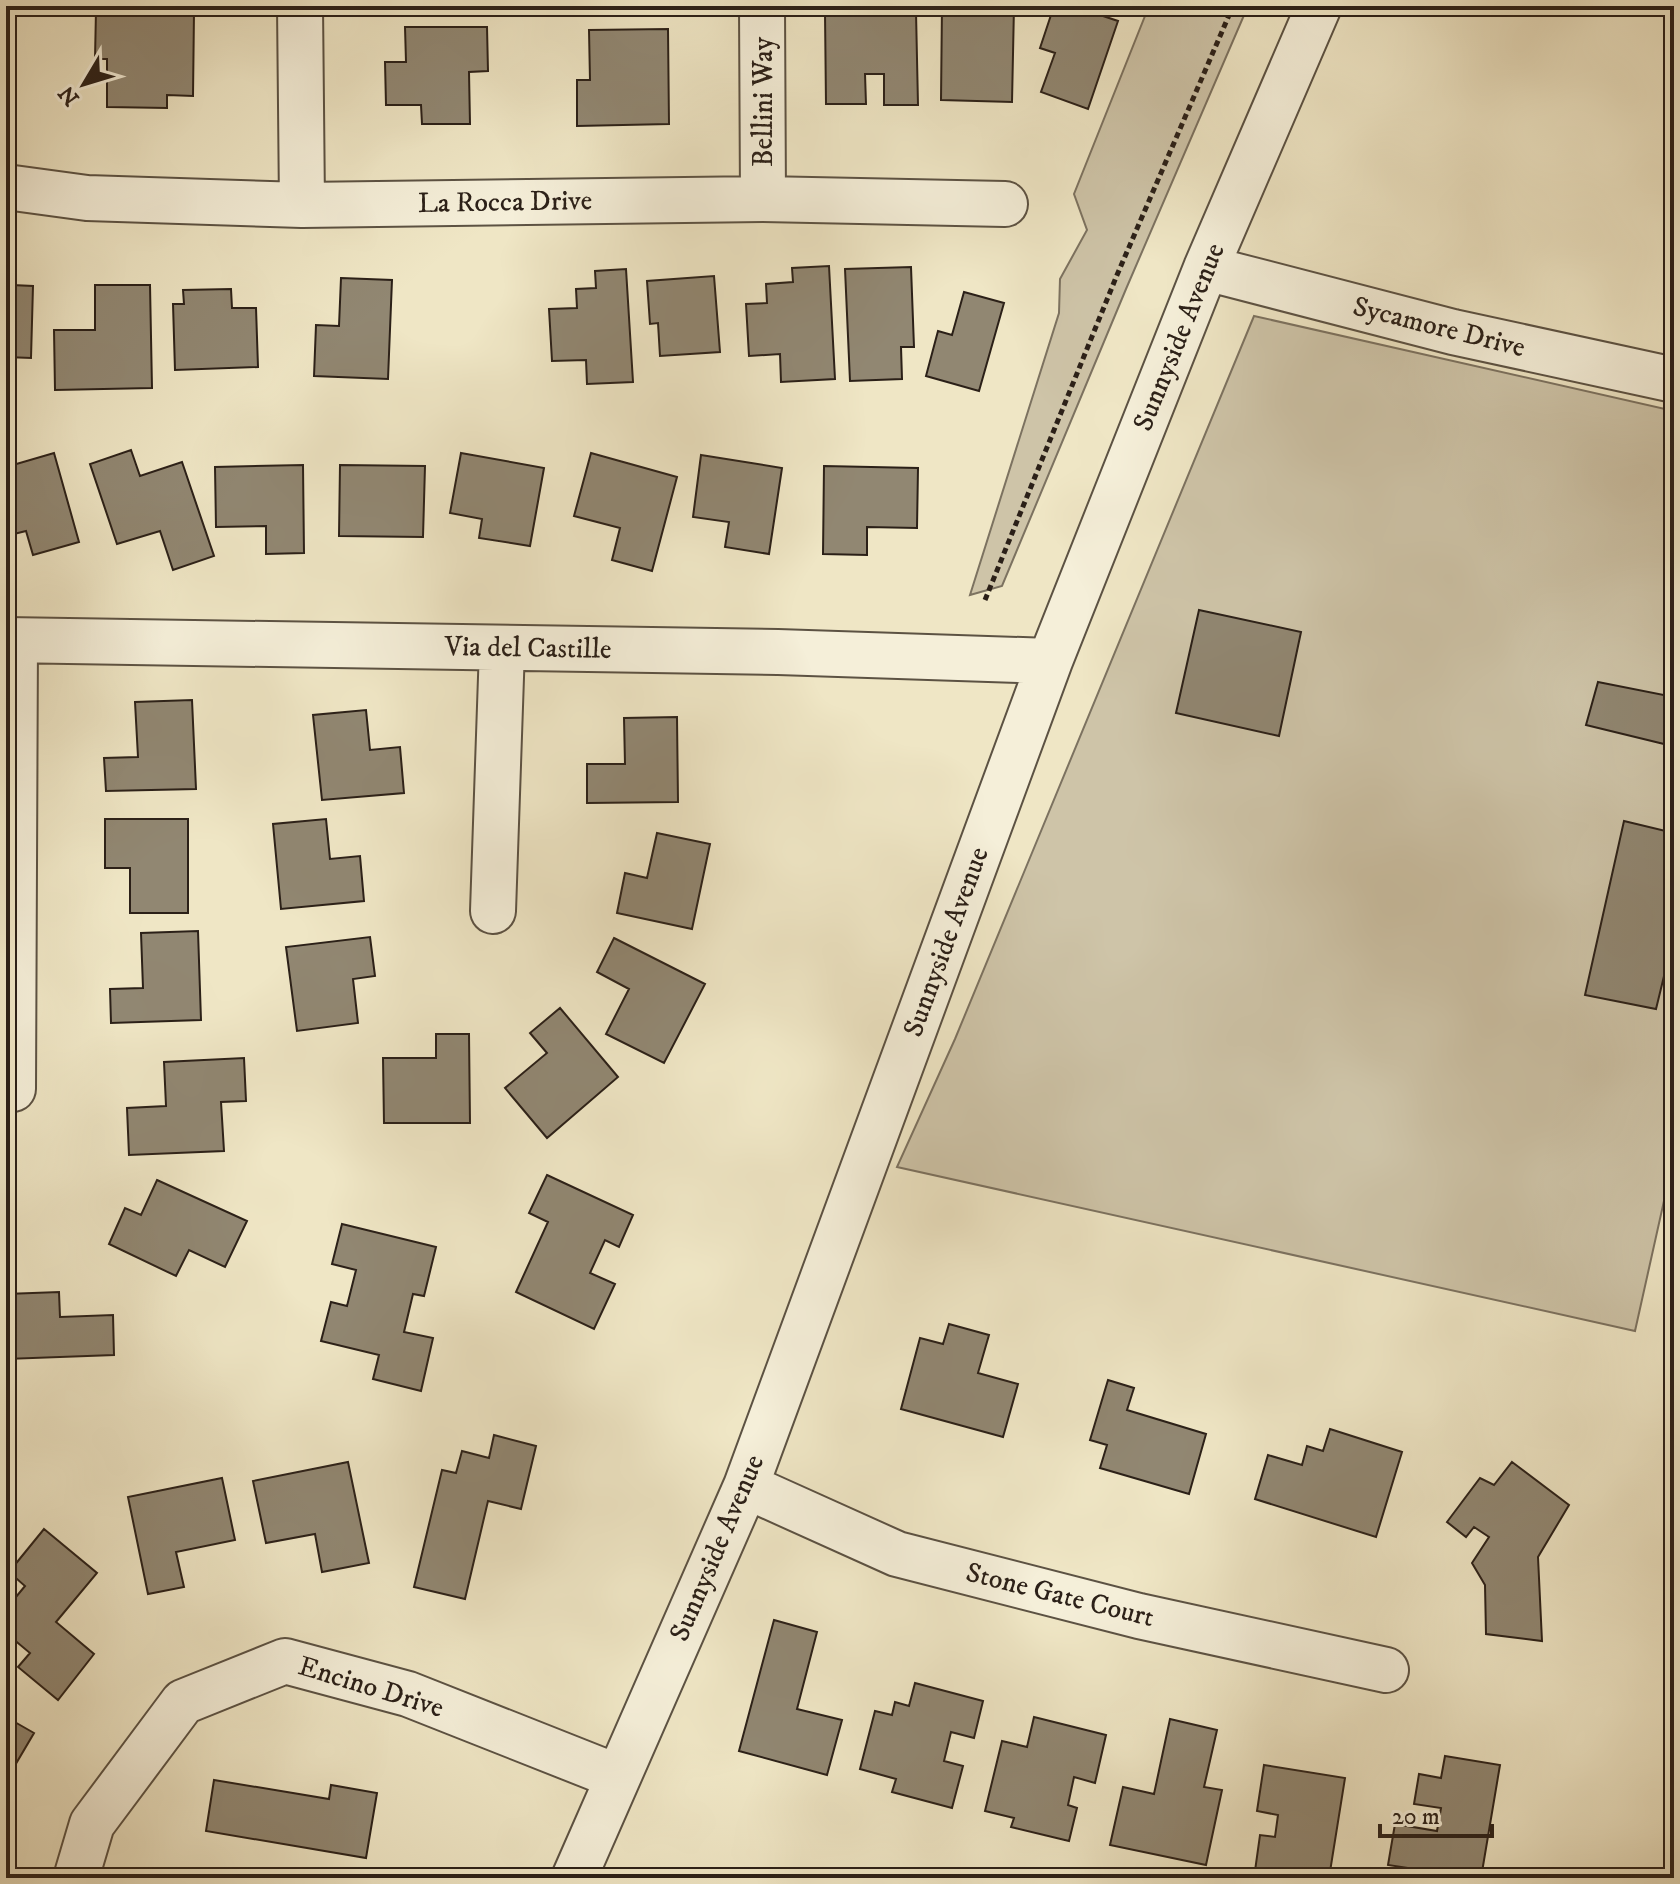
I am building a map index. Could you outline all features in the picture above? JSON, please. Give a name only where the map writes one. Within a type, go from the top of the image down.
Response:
[{"type":"street","points":[[300,6],[302,205]]},
{"type":"street","name":"Bellini Way","points":[[762,6],[763,199]]},
{"type":"street","name":"Sunnyside Avenue","points":[[574,1878],[746,1486],[1050,661],[1206,268],[1319,6]]},
{"type":"street","name":"La Rocca Drive","points":[[6,187],[87,198],[302,205],[763,199],[1005,204]]},
{"type":"street","name":"Sycamore Drive","points":[[1206,268],[1453,332],[1674,380]]},
{"type":"street","points":[[10,640],[13,1089]]},
{"type":"street","name":"Via del Castille","points":[[10,640],[778,652],[1050,661]]},
{"type":"street","points":[[493,911],[502,648]]},
{"type":"street","name":"Stone Gate Court","points":[[746,1486],[897,1554],[1139,1616],[1386,1670]]},
{"type":"street","name":"Encino Drive","points":[[76,1878],[92,1824],[183,1702],[285,1661],[408,1694],[618,1777]]},
{"type":"path","points":[[985,600],[1117,275],[1233,6]]},
{"type":"shaded area","points":[[1149,6],[1248,6],[1002,586],[970,595],[1059,313],[1060,279],[1087,230],[1074,194]]},
{"type":"shaded area","points":[[1254,316],[1674,411],[1674,1156],[1635,1331],[897,1167],[955,1039]]},
{"type":"building","points":[[584,6],[687,6],[687,10],[584,11]]},
{"type":"building","points":[[942,6],[1014,6],[1012,102],[941,100]]},
{"type":"building","points":[[1054,6],[1073,6],[1118,21],[1088,109],[1041,92],[1055,53],[1040,48]]},
{"type":"building","points":[[96,10],[194,12],[193,96],[167,95],[167,108],[107,107],[107,59],[95,59]]},
{"type":"building","points":[[916,12],[918,105],[884,105],[884,74],[865,74],[866,104],[826,104],[825,13]]},
{"type":"building","points":[[405,27],[487,27],[488,71],[469,72],[470,124],[422,124],[421,105],[386,105],[385,62],[406,62]]},
{"type":"building","points":[[668,29],[669,124],[577,126],[577,80],[590,80],[589,30]]},
{"type":"building","points":[[6,259],[13,259],[12,285],[33,286],[31,358],[6,357]]},
{"type":"building","points":[[829,266],[835,379],[781,382],[780,354],[749,356],[746,304],[767,303],[766,284],[793,282],[792,268]]},
{"type":"building","points":[[911,267],[914,347],[901,347],[902,379],[850,381],[845,269]]},
{"type":"building","points":[[626,269],[633,382],[587,384],[586,360],[552,361],[549,309],[577,308],[576,289],[596,288],[595,271]]},
{"type":"building","points":[[714,276],[720,352],[660,356],[658,323],[650,324],[647,281]]},
{"type":"building","points":[[341,278],[392,280],[388,379],[314,376],[316,325],[339,326]]},
{"type":"building","points":[[95,285],[150,285],[152,388],[55,390],[54,330],[95,330]]},
{"type":"building","points":[[231,289],[232,308],[256,308],[258,367],[175,370],[173,304],[184,304],[183,290]]},
{"type":"building","points":[[964,292],[1004,303],[979,391],[926,376],[938,331],[952,335]]},
{"type":"building","points":[[131,450],[140,476],[182,462],[214,556],[173,570],[160,531],[117,544],[90,464]]},
{"type":"building","points":[[54,453],[79,542],[33,555],[26,531],[6,536],[6,467]]},
{"type":"building","points":[[461,453],[544,468],[530,546],[479,538],[482,519],[450,513]]},
{"type":"building","points":[[591,453],[677,477],[652,571],[612,560],[620,528],[574,516]]},
{"type":"building","points":[[701,455],[782,468],[769,554],[725,547],[729,522],[693,517]]},
{"type":"building","points":[[303,465],[304,553],[266,554],[266,526],[216,527],[215,467]]},
{"type":"building","points":[[340,465],[425,466],[423,537],[339,536]]},
{"type":"building","points":[[824,466],[918,468],[917,528],[867,527],[867,555],[823,554]]},
{"type":"building","points":[[1199,610],[1301,632],[1279,736],[1176,713]]},
{"type":"building","points":[[1598,682],[1674,697],[1664,744],[1586,725]]},
{"type":"building","points":[[192,700],[196,789],[106,791],[104,758],[138,757],[135,702]]},
{"type":"building","points":[[366,710],[370,750],[400,747],[404,793],[322,800],[313,715]]},
{"type":"building","points":[[677,717],[678,802],[587,803],[587,764],[625,764],[624,718]]},
{"type":"building","points":[[105,819],[188,819],[188,913],[130,913],[130,868],[105,868]]},
{"type":"building","points":[[326,819],[330,859],[360,856],[364,901],[281,909],[273,824]]},
{"type":"building","points":[[1624,821],[1674,833],[1674,935],[1656,1009],[1585,995]]},
{"type":"building","points":[[657,833],[710,844],[692,929],[617,913],[625,873],[647,878]]},
{"type":"building","points":[[198,931],[201,1020],[111,1023],[110,989],[143,988],[141,933]]},
{"type":"building","points":[[370,937],[375,976],[353,979],[358,1023],[297,1031],[286,947]]},
{"type":"building","points":[[614,938],[705,984],[664,1063],[606,1034],[629,989],[597,972]]},
{"type":"building","points":[[560,1008],[618,1077],[547,1138],[505,1088],[547,1053],[530,1033]]},
{"type":"building","points":[[436,1034],[469,1034],[470,1123],[384,1123],[383,1058],[436,1058]]},
{"type":"building","points":[[244,1058],[246,1101],[221,1102],[224,1151],[129,1155],[127,1108],[166,1106],[164,1062]]},
{"type":"building","points":[[547,1175],[633,1215],[619,1247],[605,1240],[590,1273],[615,1284],[594,1329],[516,1292],[548,1222],[529,1213]]},
{"type":"building","points":[[157,1180],[247,1221],[225,1267],[189,1250],[176,1276],[109,1244],[125,1208],[141,1215]]},
{"type":"building","points":[[342,1224],[436,1247],[424,1296],[413,1294],[404,1332],[433,1338],[421,1391],[373,1379],[379,1355],[321,1341],[331,1302],[347,1306],[356,1270],[332,1264]]},
{"type":"building","points":[[59,1292],[60,1317],[113,1315],[114,1355],[6,1359],[6,1294]]},
{"type":"building","points":[[949,1324],[989,1335],[978,1373],[1018,1384],[1003,1437],[901,1409],[920,1338],[943,1344]]},
{"type":"building","points":[[1108,1380],[1134,1388],[1127,1410],[1206,1434],[1189,1494],[1100,1468],[1107,1445],[1090,1440]]},
{"type":"building","points":[[1330,1429],[1402,1452],[1376,1537],[1255,1499],[1268,1455],[1302,1465],[1307,1446],[1323,1451]]},
{"type":"building","points":[[494,1435],[536,1446],[521,1509],[488,1501],[465,1599],[414,1587],[442,1470],[456,1473],[462,1451],[489,1458]]},
{"type":"building","points":[[348,1462],[369,1563],[322,1572],[315,1534],[266,1543],[253,1481]]},
{"type":"building","points":[[1512,1462],[1569,1505],[1538,1557],[1542,1641],[1486,1634],[1485,1585],[1472,1563],[1489,1537],[1474,1527],[1466,1537],[1447,1522],[1480,1478],[1494,1485]]},
{"type":"building","points":[[222,1478],[235,1540],[176,1552],[184,1587],[148,1594],[128,1497]]},
{"type":"building","points":[[44,1529],[97,1573],[56,1622],[94,1654],[58,1700],[18,1667],[30,1653],[6,1633],[6,1609],[25,1586],[9,1572]]},
{"type":"building","points":[[774,1620],[817,1632],[797,1709],[842,1720],[827,1775],[739,1751]]},
{"type":"building","points":[[915,1683],[983,1701],[974,1738],[951,1732],[944,1761],[963,1766],[952,1808],[892,1792],[896,1779],[860,1769],[875,1711],[892,1715],[895,1702],[909,1706]]},
{"type":"building","points":[[6,1717],[34,1733],[14,1767],[6,1762]]},
{"type":"building","points":[[1034,1717],[1106,1735],[1095,1783],[1074,1777],[1068,1805],[1077,1808],[1069,1841],[1011,1827],[1014,1818],[985,1811],[1002,1741],[1027,1747]]},
{"type":"building","points":[[1170,1719],[1217,1730],[1204,1787],[1222,1790],[1206,1865],[1110,1845],[1123,1787],[1154,1794]]},
{"type":"building","points":[[1445,1756],[1500,1765],[1481,1878],[1413,1878],[1415,1869],[1388,1865],[1395,1824],[1437,1831],[1441,1808],[1414,1804],[1419,1774],[1441,1778]]},
{"type":"building","points":[[1264,1765],[1345,1778],[1329,1878],[1254,1878],[1260,1835],[1275,1837],[1278,1815],[1257,1811]]},
{"type":"building","points":[[214,1780],[329,1799],[331,1785],[377,1793],[366,1858],[206,1831]]},
{"type":"building","points":[[265,1870],[282,1878],[262,1878]]}]
